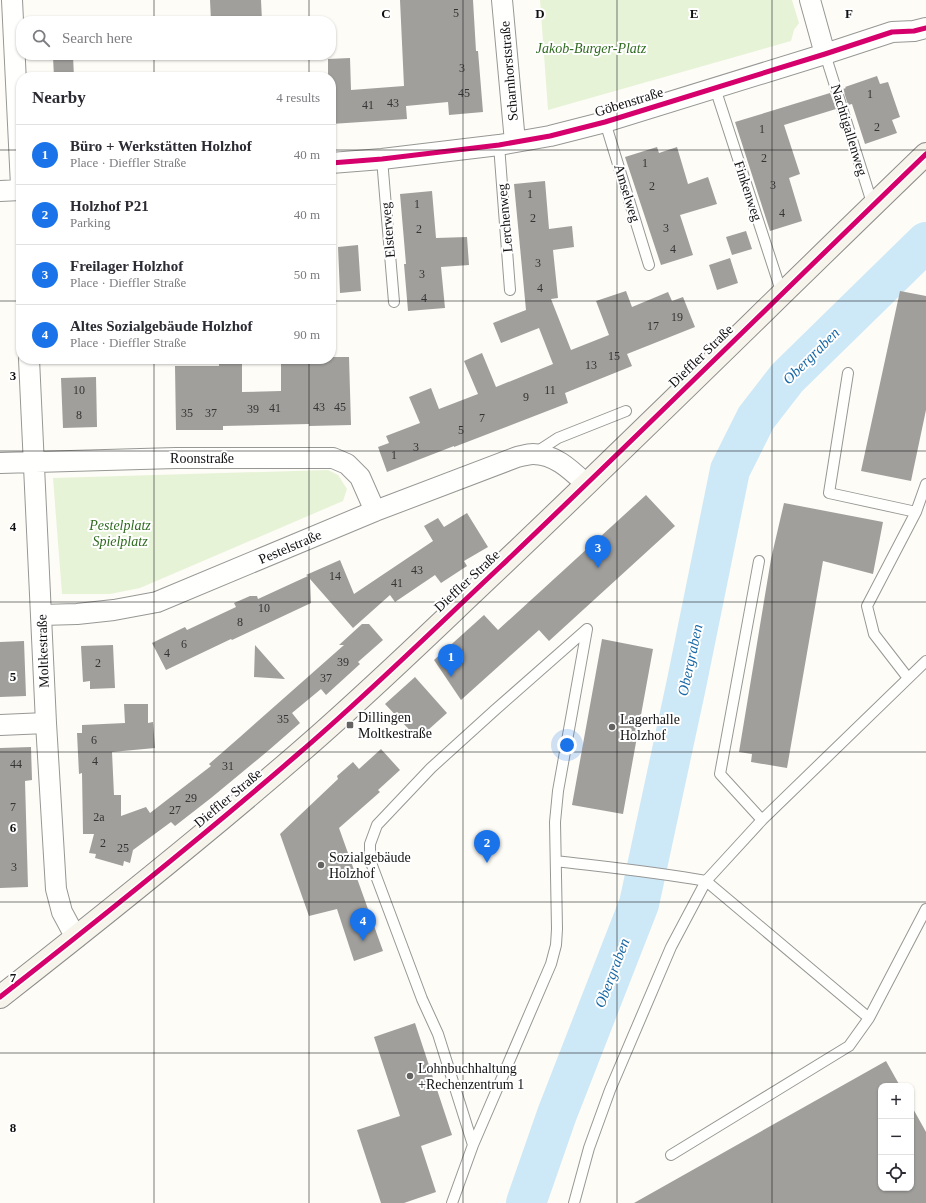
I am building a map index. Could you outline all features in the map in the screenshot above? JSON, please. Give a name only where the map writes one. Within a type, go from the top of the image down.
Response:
[{"type":"main road","name":"Dieffler Straße","points":[[0,997],[76,938],[204,834],[299,753],[385,675],[586,484],[926,154]]},
{"type":"street","points":[[12,0],[16,83]]},
{"type":"street","name":"Scharnhorststraße","points":[[502,0],[507,144]]},
{"type":"street","points":[[810,0],[825,54]]},
{"type":"street","name":"Göbenstraße","points":[[336,163],[382,159],[507,144],[550,136],[605,122],[892,32],[923,28]]},
{"type":"street","points":[[0,191],[16,190]]},
{"type":"street","name":"Moltkestraße","points":[[29,364],[46,723],[56,889],[62,912],[76,938]]},
{"type":"street","name":"Pestelstraße","points":[[41,615],[77,614],[114,610],[157,602],[375,511],[517,457],[534,454],[549,457],[566,465],[586,484]]},
{"type":"street","name":"Roonstraße","points":[[0,463],[176,458],[333,458],[347,464],[360,476],[375,511]]},
{"type":"street","points":[[0,725],[46,723]]},
{"type":"lane","name":"Nachtigallenweg","points":[[825,54],[872,206]]},
{"type":"lane","name":"Finkenweg","points":[[715,88],[782,294]]},
{"type":"lane","name":"Amselweg","points":[[605,122],[649,265]]},
{"type":"lane","name":"Lerchenweg","points":[[507,144],[510,290]]},
{"type":"lane","name":"Elsterweg","points":[[382,159],[394,302]]},
{"type":"lane","points":[[848,373],[829,493],[916,512]]},
{"type":"lane","name":"Pestelstraße","points":[[534,454],[558,438],[626,411]]},
{"type":"lane","points":[[908,678],[874,634],[868,606],[916,512],[926,484]]},
{"type":"lane","points":[[759,561],[720,774],[762,820]]},
{"type":"lane","points":[[452,1203],[473,1145],[551,964],[556,945],[555,822],[558,791],[587,629],[431,768],[377,825],[370,844],[370,860],[422,999],[438,1034],[473,1145]]},
{"type":"lane","points":[[574,1203],[589,1148],[610,1090],[679,929],[706,881],[762,820],[926,661]]},
{"type":"lane","points":[[556,861],[706,881],[869,1018]]},
{"type":"lane","points":[[671,1155],[849,1046],[869,1018],[926,909]]},
{"type":"green space","name":"Jakob-Burger-Platz","points":[[540,0],[792,0],[799,23],[794,30],[791,41],[548,110]]},
{"type":"green space","name":"Pestelplatz Spielplatz","points":[[328,470],[338,475],[347,489],[343,501],[140,588],[110,594],[62,594],[53,478]]},
{"type":"building","points":[[210,0],[261,0],[262,16],[211,16]]},
{"type":"building","points":[[400,0],[473,0],[476,51],[478,51],[483,112],[449,115],[448,102],[406,106],[407,119],[336,124],[336,72],[328,72],[328,60],[350,58],[351,90],[404,86]]},
{"type":"building","points":[[53,60],[73,60],[74,72],[54,72]]},
{"type":"building","points":[[877,76],[880,84],[888,82],[900,117],[892,120],[897,133],[865,144],[852,104],[848,105],[843,89]]},
{"type":"building","points":[[830,93],[836,109],[784,125],[800,174],[789,178],[802,221],[770,231],[735,122]]},
{"type":"building","points":[[657,147],[659,153],[677,147],[688,184],[708,177],[717,204],[680,215],[693,255],[661,265],[625,157]]},
{"type":"building","points":[[545,181],[549,229],[572,226],[574,247],[553,250],[558,298],[551,299],[571,350],[609,335],[596,301],[626,291],[632,307],[668,292],[672,301],[683,297],[695,327],[627,354],[632,366],[565,393],[568,403],[387,472],[378,447],[389,443],[386,436],[420,423],[409,397],[431,388],[439,409],[478,394],[464,361],[482,353],[496,387],[553,364],[539,328],[501,343],[493,323],[526,310],[514,184]]},
{"type":"building","points":[[432,191],[436,238],[467,237],[469,265],[441,267],[445,308],[408,311],[404,264],[406,264],[400,194]]},
{"type":"building","points":[[746,231],[752,249],[732,255],[726,237]]},
{"type":"building","points":[[358,245],[361,291],[340,293],[338,247]]},
{"type":"building","points":[[730,258],[738,283],[717,290],[709,265]]},
{"type":"building","points":[[900,291],[926,296],[926,410],[911,481],[861,471]]},
{"type":"building","points":[[336,357],[349,357],[351,425],[309,426],[309,424],[223,426],[223,430],[176,430],[175,366],[219,366],[219,364],[242,364],[242,392],[281,391],[281,364],[336,364]]},
{"type":"building","points":[[96,377],[97,427],[63,428],[61,378]]},
{"type":"building","points":[[646,495],[675,526],[549,641],[539,630],[461,700],[434,660],[484,615],[498,630]]},
{"type":"building","points":[[784,503],[883,522],[873,574],[823,561],[787,768],[751,762],[752,754],[739,752],[771,559]]},
{"type":"building","points":[[467,513],[488,547],[464,561],[467,566],[441,583],[435,575],[395,602],[390,595],[353,628],[310,579],[311,603],[166,670],[152,643],[185,627],[187,630],[236,607],[234,603],[250,596],[257,596],[258,599],[340,560],[354,594],[433,541],[424,526],[438,518],[444,527]]},
{"type":"building","points":[[362,624],[369,624],[383,640],[358,662],[360,664],[326,695],[321,689],[292,713],[300,723],[269,750],[175,826],[171,822],[133,850],[130,863],[124,861],[123,866],[95,858],[96,854],[89,853],[94,834],[83,834],[82,773],[79,774],[77,733],[82,733],[82,725],[125,723],[124,704],[148,704],[148,723],[153,722],[155,748],[112,752],[114,795],[121,795],[121,816],[146,807],[150,813],[211,766],[209,764],[344,645],[339,645]]},
{"type":"building","name":"Lagerhalle Holzhof","points":[[602,639],[653,649],[623,814],[572,805]]},
{"type":"building","points":[[24,641],[26,696],[0,697],[0,642]]},
{"type":"building","points":[[113,645],[115,688],[90,689],[90,681],[83,682],[81,646]]},
{"type":"building","points":[[255,645],[285,679],[254,677]]},
{"type":"building","points":[[415,677],[447,713],[418,739],[385,704]]},
{"type":"building","points":[[31,747],[32,780],[25,781],[28,887],[0,888],[0,748]]},
{"type":"building","name":"Sozialgebäude Holzhof","points":[[381,749],[400,770],[378,790],[380,792],[339,828],[383,951],[354,961],[337,909],[309,916],[280,834],[338,779],[337,776],[353,762],[359,769]]},
{"type":"building","name":"Lohnbuchhaltung +Rechenzentrum 1","points":[[415,1023],[452,1135],[421,1146],[436,1192],[404,1203],[381,1203],[357,1130],[400,1116],[374,1037]]},
{"type":"building","points":[[886,1061],[898,1083],[878,1083],[878,1191],[914,1191],[914,1110],[926,1132],[926,1203],[634,1203]]},
{"type":"waterway","name":"Obergraben","points":[[526,1203],[557,1114],[639,904],[686,686],[730,470],[756,418],[787,378],[926,242]]},
{"type":"cycle path","points":[[336,163],[382,159],[499,145],[550,136],[605,122],[892,32],[914,31],[926,28]]},
{"type":"cycle path","points":[[0,997],[188,847],[350,708],[554,515],[926,154]]},
{"type":"place","name":"Freilager Holzhof","points":[[598,568]]},
{"type":"place","name":"Büro + Werkstätten Holzhof","points":[[451,677]]},
{"type":"place","name":"Dillingen Moltkestraße","points":[[350,725]]},
{"type":"place","name":"Lagerhalle Holzhof","points":[[612,727]]},
{"type":"place","name":"Holzhof P21","points":[[487,863]]},
{"type":"place","name":"Sozialgebäude Holzhof","points":[[321,865]]},
{"type":"place","name":"Altes Sozialgebäude Holzhof","points":[[363,941]]},
{"type":"place","name":"Lohnbuchhaltung +Rechenzentrum 1","points":[[410,1076]]}]
